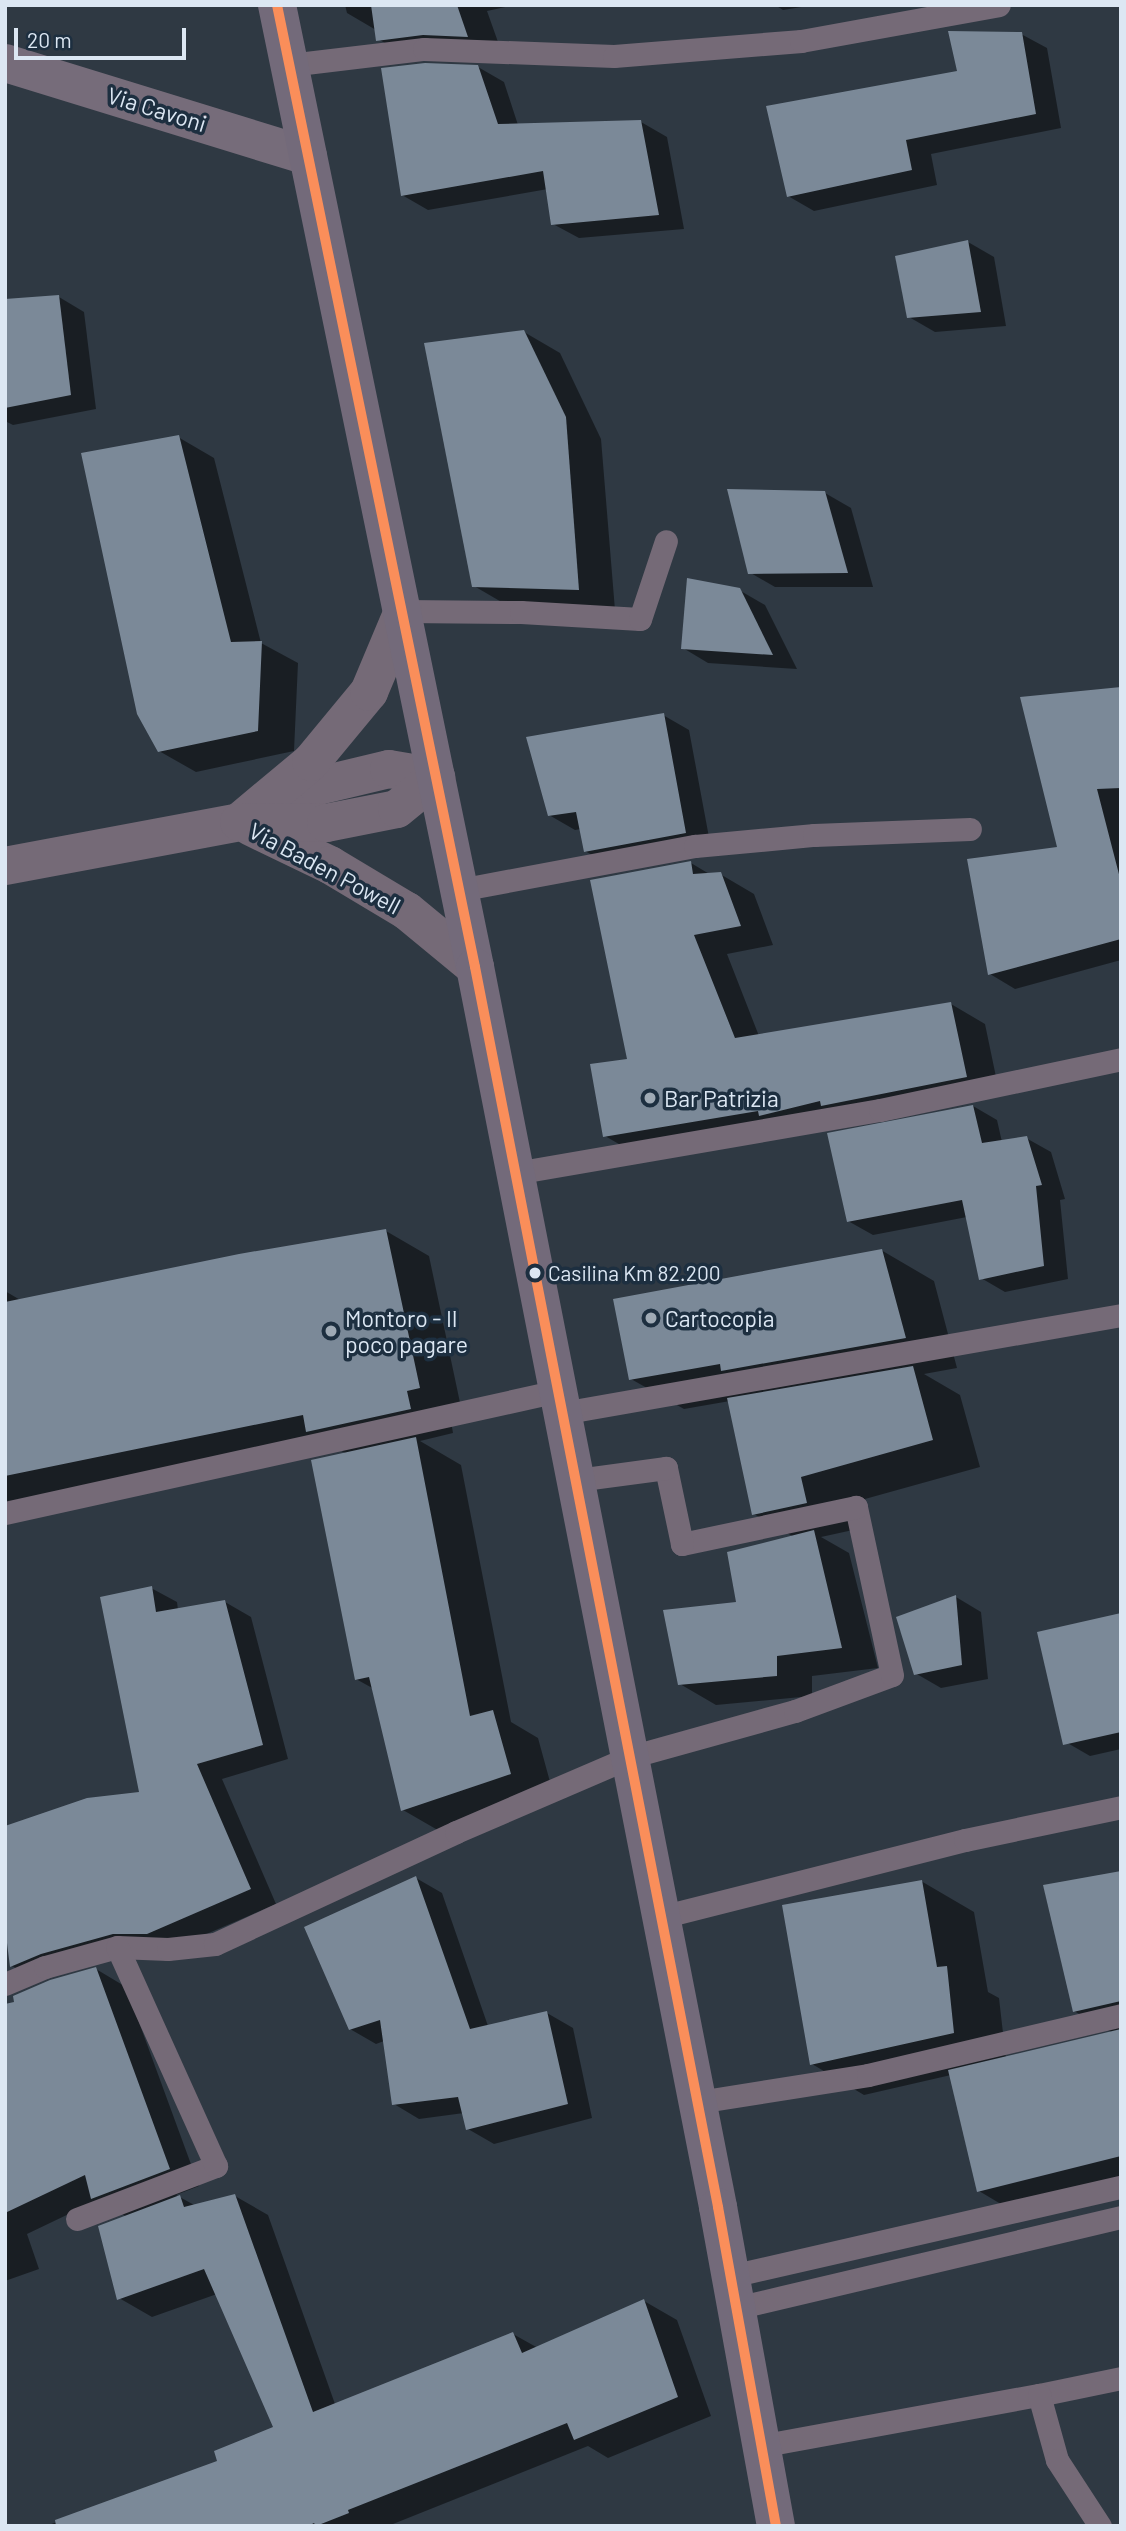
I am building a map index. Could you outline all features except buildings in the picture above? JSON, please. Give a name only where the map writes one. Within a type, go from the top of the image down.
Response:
[{"type":"main road","points":[[277,5],[475,967],[698,2102],[776,2526]]},
{"type":"street","name":"Via Cavoni","points":[[5,63],[308,156]]},
{"type":"street","name":"Via Baden Powell","points":[[239,822],[311,762],[369,692],[403,611]]},
{"type":"street","name":"Via Baden Powell","points":[[5,866],[239,822],[318,786],[389,769],[436,777]]},
{"type":"street","name":"Via Baden Powell","points":[[239,822],[330,865],[407,911],[475,967]]},
{"type":"lane","points":[[289,65],[424,49],[614,56],[774,43],[999,5]]},
{"type":"lane","points":[[403,611],[521,612],[640,619],[666,541]]},
{"type":"lane","points":[[459,890],[695,846],[814,835],[970,828]]},
{"type":"lane","points":[[515,1172],[880,1110],[1121,1059]]},
{"type":"lane","points":[[5,1513],[560,1402],[1121,1315]]},
{"type":"lane","points":[[5,1984],[45,1967],[117,1947],[168,1950],[215,1944],[456,1832],[630,1757],[795,1711],[891,1675],[856,1507],[682,1544],[666,1468],[576,1480]]},
{"type":"lane","points":[[661,1917],[965,1840],[1121,1807]]},
{"type":"lane","points":[[76,2219],[216,2166],[117,1947]]},
{"type":"lane","points":[[698,2102],[868,2074],[1121,2015]]},
{"type":"lane","points":[[733,2292],[1121,2187]]},
{"type":"lane","points":[[733,2292],[1121,2217]]},
{"type":"lane","points":[[760,2446],[1121,2378]]},
{"type":"lane","points":[[1039,2395],[1057,2460],[1100,2526]]},
{"type":"transit line","points":[[277,5],[475,967],[718,2207],[776,2526]]},
{"type":"place","name":"Bar Patrizia","points":[[650,1098]]},
{"type":"place","name":"Casilina Km 82.200","points":[[535,1273]]},
{"type":"place","name":"Cartocopia","points":[[651,1318]]},
{"type":"place","name":"Montoro - Il poco pagare","points":[[331,1331]]}]
